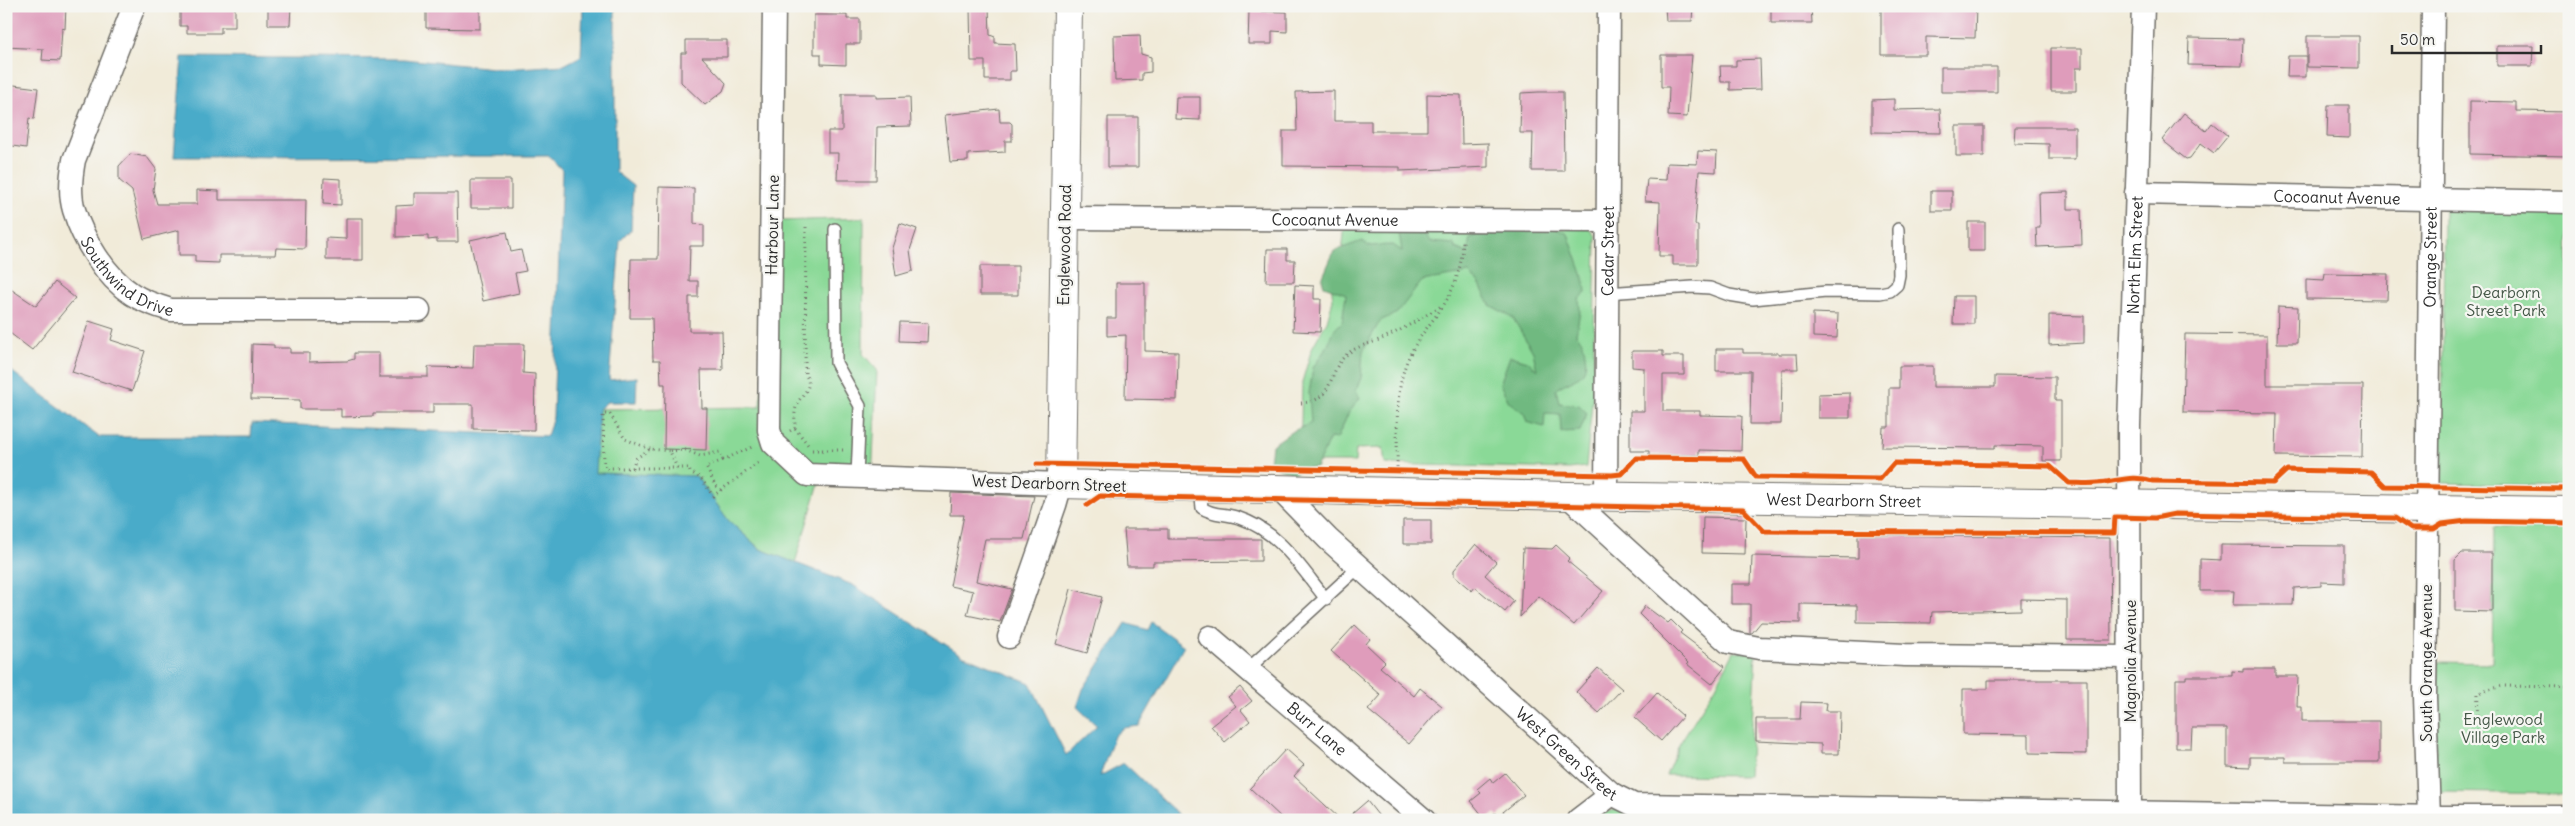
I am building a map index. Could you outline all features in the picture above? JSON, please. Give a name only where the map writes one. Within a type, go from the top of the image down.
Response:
[{"type":"street","name":"Southwind Drive","points":[[134,6],[74,160],[71,174],[74,211],[90,246],[117,281],[132,294],[153,305],[171,310],[419,310]]},
{"type":"street","name":"Harbour Lane","points":[[769,446],[774,6]]},
{"type":"street","name":"Englewood Road","points":[[1061,484],[1068,6]]},
{"type":"street","name":"Cedar Street","points":[[1606,496],[1606,221],[1609,6]]},
{"type":"street","name":"North Elm Street","points":[[2130,503],[2129,426],[2143,6]]},
{"type":"street","name":"Orange Street","points":[[2427,508],[2433,6]]},
{"type":"street","name":"Cocoanut Avenue","points":[[2136,193],[2569,202]]},
{"type":"street","name":"Cocoanut Avenue","points":[[1064,218],[1606,221]]},
{"type":"street","name":"West Dearborn Street","points":[[769,446],[807,475],[1061,484],[1568,496],[2569,511]]},
{"type":"street","points":[[1009,637],[1061,484]]},
{"type":"street","name":"West Green Street","points":[[1279,490],[1359,567],[1612,794],[1634,805],[1845,815],[2569,817]]},
{"type":"street","points":[[1568,496],[1728,642],[1759,648],[1905,655],[2130,656]]},
{"type":"street","name":"Magnolia Avenue","points":[[2130,503],[2130,816]]},
{"type":"street","name":"South Orange Avenue","points":[[2427,508],[2425,697],[2438,818]]},
{"type":"street","name":"Burr Lane","points":[[1210,637],[1424,820]]},
{"type":"street","points":[[1578,820],[1612,794]]},
{"type":"lane","points":[[836,229],[836,363],[860,406],[857,476]]},
{"type":"lane","points":[[1606,293],[1693,287],[1710,288],[1729,295],[1753,299],[1826,292],[1880,293],[1890,291],[1897,285],[1899,275],[1898,229]]},
{"type":"lane","points":[[1200,487],[1202,508],[1210,514],[1238,517],[1278,539],[1326,599]]},
{"type":"lane","points":[[1248,670],[1359,567]]},
{"type":"path","points":[[1397,467],[1399,396],[1405,365],[1416,342],[1444,305],[1461,266],[1463,242],[1461,220]]},
{"type":"path","points":[[806,226],[805,374],[809,382],[807,392],[795,409],[795,428],[810,449],[858,450]]},
{"type":"path","points":[[1301,403],[1319,398],[1331,384],[1341,360],[1355,346],[1379,340],[1444,305]]},
{"type":"path","points":[[650,450],[625,438],[610,414],[603,414],[604,468],[689,468],[690,472],[701,478],[713,496],[769,455],[769,446]]},
{"type":"path","points":[[769,446],[795,428]]},
{"type":"path","points":[[721,490],[715,484],[706,467],[761,443],[769,446]]},
{"type":"path","points":[[633,468],[635,459],[643,452],[650,450],[685,450],[700,456],[720,452],[723,460]]},
{"type":"path","points":[[670,451],[676,468]]},
{"type":"path","points":[[2476,745],[2478,693],[2502,686],[2569,687]]},
{"type":"path","points":[[2566,794],[2569,749]]},
{"type":"green space","name":"Dearborn Street Park","points":[[2444,210],[2569,212],[2567,486],[2442,483]]},
{"type":"green space","points":[[864,218],[863,354],[877,370],[872,480],[820,480],[795,563],[760,549],[729,521],[696,476],[594,473],[599,409],[760,407],[780,221]]},
{"type":"green space","points":[[1501,223],[1546,223],[1568,234],[1585,282],[1586,293],[1579,299],[1580,311],[1576,334],[1583,343],[1586,362],[1585,368],[1579,376],[1556,389],[1559,403],[1579,405],[1587,413],[1580,431],[1561,432],[1560,414],[1545,413],[1544,427],[1527,422],[1524,413],[1509,402],[1500,384],[1510,356],[1528,361],[1537,370],[1533,352],[1513,318],[1490,305],[1480,285],[1469,273],[1422,281],[1397,313],[1380,321],[1363,351],[1361,378],[1356,390],[1360,398],[1348,414],[1337,439],[1330,438],[1316,468],[1303,468],[1294,474],[1278,468],[1270,462],[1272,445],[1291,432],[1311,423],[1309,393],[1313,368],[1328,345],[1334,330],[1342,322],[1346,294],[1324,286],[1322,279],[1334,251],[1362,241],[1368,246],[1393,245],[1402,251],[1399,233],[1411,224],[1424,234],[1429,242],[1454,244],[1455,248],[1467,253],[1470,238]]},
{"type":"green space","points":[[1345,224],[1590,229],[1596,236],[1593,393],[1586,467],[1569,469],[1385,464],[1383,448],[1356,449],[1355,462],[1300,462],[1302,382],[1312,348],[1327,321],[1333,299],[1331,284],[1342,253]]},
{"type":"green space","name":"Englewood Village Park","points":[[2494,527],[2569,529],[2569,794],[2435,792],[2438,662],[2492,663]]},
{"type":"green space","points":[[1734,651],[1756,653],[1749,776],[1666,775],[1680,743],[1716,686]]},
{"type":"green space","points":[[1622,808],[1700,813],[1700,820],[1596,820],[1604,813]]},
{"type":"water","points":[[583,6],[615,6],[615,172],[633,186],[631,230],[620,241],[609,380],[637,377],[636,402],[607,402],[599,409],[595,473],[696,476],[729,521],[760,549],[853,585],[962,655],[1030,683],[1066,755],[1097,726],[1077,707],[1083,689],[1126,623],[1147,630],[1151,622],[1184,646],[1139,726],[1123,728],[1114,736],[1100,776],[1124,763],[1184,820],[6,820],[6,367],[99,437],[251,437],[252,423],[547,436],[553,417],[562,170],[549,156],[174,157],[182,57],[404,59],[503,69],[564,65],[581,56]]},
{"type":"building","points":[[6,6],[66,6],[65,29],[62,28],[60,61],[42,60],[43,49],[6,47]]},
{"type":"building","points":[[180,6],[235,6],[235,27],[221,27],[221,33],[187,33],[187,26],[180,26]]},
{"type":"building","points":[[268,6],[291,6],[290,25],[268,25]]},
{"type":"building","points":[[426,6],[480,6],[480,29],[426,28]]},
{"type":"building","points":[[1665,6],[1693,6],[1692,21],[1666,21]]},
{"type":"building","points":[[1771,6],[1811,6],[1812,23],[1771,23]]},
{"type":"building","points":[[1881,6],[1976,6],[1975,38],[1926,37],[1926,55],[1881,55]]},
{"type":"building","points":[[970,7],[989,7],[990,35],[995,37],[995,43],[1015,44],[1016,71],[1010,71],[1010,80],[985,80],[985,61],[971,61]]},
{"type":"building","points":[[1249,11],[1287,12],[1287,32],[1272,31],[1272,44],[1248,44]]},
{"type":"building","points":[[814,15],[847,15],[847,19],[860,19],[860,44],[846,44],[846,65],[821,64],[821,54],[814,54]]},
{"type":"building","points":[[1140,35],[1141,54],[1151,57],[1151,72],[1142,73],[1142,80],[1115,81],[1114,36]]},
{"type":"building","points":[[2307,36],[2359,36],[2359,68],[2307,67]]},
{"type":"building","points":[[2189,38],[2243,39],[2242,66],[2188,65]]},
{"type":"building","points":[[686,40],[727,40],[727,57],[702,57],[726,83],[723,91],[705,105],[681,82],[681,53],[686,53]]},
{"type":"building","points":[[2497,46],[2533,46],[2532,66],[2497,66]]},
{"type":"building","points":[[2051,48],[2082,48],[2082,68],[2076,68],[2076,91],[2051,91]]},
{"type":"building","points":[[1661,55],[1692,55],[1687,117],[1668,116],[1669,87],[1661,87]]},
{"type":"building","points":[[2288,56],[2306,56],[2306,77],[2287,77]]},
{"type":"building","points":[[1760,59],[1761,89],[1730,90],[1730,82],[1721,82],[1720,66],[1736,66],[1736,60]]},
{"type":"building","points":[[1941,67],[1997,67],[1997,92],[1941,92]]},
{"type":"building","points":[[6,84],[38,88],[34,119],[29,118],[26,148],[6,145]]},
{"type":"building","points":[[1334,91],[1334,121],[1371,121],[1371,131],[1427,131],[1427,94],[1461,95],[1462,144],[1488,143],[1488,167],[1400,171],[1400,167],[1283,166],[1283,131],[1297,131],[1296,92]]},
{"type":"building","points":[[1563,92],[1564,171],[1532,171],[1533,133],[1520,133],[1521,93]]},
{"type":"building","points":[[842,94],[876,94],[876,98],[910,97],[911,126],[877,127],[876,180],[837,180],[838,153],[828,153],[828,131],[842,131]]},
{"type":"building","points":[[1176,97],[1200,97],[1200,120],[1175,119]]},
{"type":"building","points":[[1894,99],[1894,110],[1940,109],[1941,133],[1872,132],[1872,100]]},
{"type":"building","points":[[2470,101],[2516,102],[2516,111],[2569,112],[2569,156],[2470,154]]},
{"type":"building","points":[[2328,105],[2349,105],[2349,138],[2327,137]]},
{"type":"building","points":[[999,109],[1000,122],[1010,122],[1012,124],[1012,141],[1005,141],[1005,152],[968,154],[968,161],[950,162],[945,115]]},
{"type":"building","points":[[2184,113],[2206,131],[2212,123],[2228,136],[2214,153],[2201,143],[2190,158],[2186,159],[2162,140]]},
{"type":"building","points":[[1108,117],[1138,117],[1138,167],[1108,167]]},
{"type":"building","points":[[1956,126],[1984,126],[1984,156],[1956,156]]},
{"type":"building","points":[[2015,127],[2075,127],[2075,159],[2049,159],[2049,144],[2014,143]]},
{"type":"building","points":[[1698,151],[1717,152],[1716,172],[1699,171],[1695,225],[1698,225],[1698,265],[1673,265],[1673,256],[1659,256],[1660,202],[1645,201],[1647,179],[1666,180],[1667,163],[1697,164]]},
{"type":"building","points":[[130,154],[147,157],[156,169],[153,190],[157,204],[197,204],[197,190],[219,191],[219,200],[306,200],[305,249],[276,248],[275,255],[219,255],[219,263],[195,262],[195,255],[179,255],[179,230],[144,239],[132,191],[119,180],[119,166]]},
{"type":"building","points":[[324,178],[341,179],[341,205],[323,204]]},
{"type":"building","points":[[471,180],[511,180],[511,208],[471,208]]},
{"type":"building","points":[[659,187],[694,188],[694,224],[704,225],[704,246],[690,246],[689,281],[698,281],[698,297],[689,297],[689,331],[722,331],[723,370],[701,370],[702,408],[707,408],[706,450],[664,449],[665,384],[661,384],[660,360],[653,360],[652,318],[630,318],[631,259],[658,259]]},
{"type":"building","points":[[1931,191],[1952,191],[1952,211],[1931,211]]},
{"type":"building","points":[[2068,192],[2068,209],[2081,209],[2082,245],[2037,247],[2036,228],[2040,228],[2039,193]]},
{"type":"building","points":[[414,193],[457,193],[458,242],[437,242],[437,239],[428,240],[428,236],[396,237],[396,206],[414,205]]},
{"type":"building","points":[[346,218],[363,218],[363,260],[326,260],[326,238],[346,239]]},
{"type":"building","points":[[1968,222],[1985,222],[1985,251],[1968,251]]},
{"type":"building","points":[[900,223],[917,229],[910,250],[913,271],[896,276],[892,248]]},
{"type":"building","points":[[507,232],[511,252],[521,250],[526,271],[515,273],[519,293],[483,301],[470,240]]},
{"type":"building","points":[[1267,249],[1287,249],[1287,260],[1295,260],[1294,282],[1266,282]]},
{"type":"building","points":[[980,266],[1018,266],[1018,295],[980,295]]},
{"type":"building","points":[[2325,273],[2388,274],[2387,300],[2306,299],[2306,279],[2324,280]]},
{"type":"building","points":[[55,282],[75,298],[32,350],[6,330],[6,286],[36,306]]},
{"type":"building","points":[[1116,283],[1145,283],[1145,351],[1178,352],[1177,400],[1125,399],[1126,335],[1107,336],[1107,318],[1116,318]]},
{"type":"building","points":[[1295,285],[1314,286],[1314,299],[1321,299],[1320,332],[1293,331]]},
{"type":"building","points":[[1954,296],[1974,296],[1974,324],[1953,324]]},
{"type":"building","points":[[2278,306],[2298,307],[2297,343],[2277,343]]},
{"type":"building","points":[[1813,313],[1838,314],[1837,338],[1813,337]]},
{"type":"building","points":[[2049,315],[2084,316],[2084,343],[2049,345]]},
{"type":"building","points":[[89,321],[114,329],[111,340],[145,351],[132,391],[72,372]]},
{"type":"building","points":[[900,322],[928,323],[927,342],[899,341]]},
{"type":"building","points":[[2185,334],[2267,335],[2267,385],[2363,385],[2362,457],[2276,456],[2277,413],[2183,412]]},
{"type":"building","points":[[252,344],[274,345],[274,348],[290,348],[290,353],[309,353],[309,362],[347,361],[354,359],[354,353],[379,353],[379,377],[428,377],[428,367],[473,368],[474,344],[524,344],[523,373],[535,374],[534,430],[473,429],[473,404],[433,404],[433,413],[373,413],[373,416],[341,417],[341,409],[300,409],[300,400],[251,399]]},
{"type":"building","points":[[1716,349],[1743,349],[1743,353],[1797,354],[1798,369],[1782,369],[1781,424],[1750,424],[1751,371],[1716,371]]},
{"type":"building","points":[[1632,351],[1663,351],[1663,356],[1684,356],[1684,375],[1663,375],[1663,411],[1700,411],[1700,415],[1742,416],[1741,451],[1699,450],[1699,455],[1649,455],[1649,451],[1630,451],[1630,411],[1644,411],[1644,368],[1632,367]]},
{"type":"building","points":[[1899,366],[1933,366],[1933,387],[1995,387],[1995,376],[2055,377],[2055,401],[2061,401],[2061,461],[2043,461],[2043,446],[1995,445],[1995,448],[1882,447],[1883,427],[1889,427],[1889,388],[1899,388]]},
{"type":"building","points":[[1850,393],[1850,418],[1818,418],[1818,394]]},
{"type":"building","points":[[951,493],[1034,496],[1024,539],[985,539],[976,581],[1012,589],[1000,622],[967,615],[973,591],[950,586],[964,515],[950,515]]},
{"type":"building","points":[[1703,517],[1746,518],[1745,554],[1702,553]]},
{"type":"building","points":[[1403,520],[1431,520],[1431,544],[1403,544]]},
{"type":"building","points":[[1124,529],[1168,529],[1168,539],[1261,539],[1261,561],[1153,562],[1153,566],[1127,566]]},
{"type":"building","points":[[1858,535],[2110,538],[2111,640],[2067,640],[2067,600],[2021,599],[2021,610],[1932,612],[1931,623],[1857,622],[1857,605],[1800,604],[1800,623],[1761,622],[1750,633],[1750,604],[1731,604],[1731,584],[1751,584],[1752,556],[1858,558]]},
{"type":"building","points":[[1476,544],[1496,562],[1485,575],[1514,601],[1505,612],[1475,587],[1472,591],[1454,576],[1454,570]]},
{"type":"building","points":[[1556,545],[1570,558],[1567,561],[1603,591],[1574,625],[1539,596],[1520,617],[1523,548],[1552,549]]},
{"type":"building","points":[[2221,545],[2344,546],[2344,583],[2321,582],[2321,586],[2294,588],[2293,605],[2233,605],[2234,591],[2200,591],[2200,559],[2221,560]]},
{"type":"building","points":[[2462,553],[2492,553],[2492,612],[2455,611],[2455,560]]},
{"type":"building","points":[[1071,589],[1102,597],[1087,653],[1056,644]]},
{"type":"building","points":[[1645,606],[1668,623],[1671,620],[1682,631],[1680,633],[1725,667],[1712,684],[1687,664],[1639,614]]},
{"type":"building","points":[[1355,625],[1370,639],[1366,644],[1385,662],[1380,667],[1414,696],[1420,688],[1442,706],[1409,744],[1368,710],[1381,695],[1331,651]]},
{"type":"building","points":[[1598,668],[1622,689],[1599,713],[1576,692]]},
{"type":"building","points":[[2243,669],[2275,669],[2275,676],[2298,676],[2297,707],[2302,707],[2302,721],[2379,721],[2379,762],[2285,762],[2285,757],[2250,757],[2250,767],[2227,766],[2227,728],[2192,728],[2191,748],[2176,748],[2176,679],[2186,679],[2186,676],[2232,676],[2232,671],[2243,672]]},
{"type":"building","points":[[1988,680],[2087,680],[2087,754],[2029,753],[2029,735],[1963,734],[1963,689],[1988,689]]},
{"type":"building","points":[[1240,687],[1252,701],[1241,710],[1250,721],[1225,742],[1211,726],[1236,706],[1228,697]]},
{"type":"building","points":[[1657,693],[1683,716],[1661,741],[1635,718]]},
{"type":"building","points":[[1801,702],[1827,703],[1826,711],[1840,711],[1839,754],[1821,754],[1821,744],[1756,741],[1756,719],[1800,719]]},
{"type":"building","points":[[1286,749],[1304,765],[1294,776],[1341,820],[1284,820],[1250,788]]},
{"type":"building","points":[[1505,773],[1524,795],[1498,816],[1495,813],[1486,820],[1471,801],[1481,793],[1477,789],[1490,778],[1493,783]]},
{"type":"building","points":[[1367,801],[1382,820],[1345,820]]},
{"type":"cycle path","points":[[1037,464],[1612,475],[1621,474],[1636,458],[1744,459],[1756,477],[1880,479],[1894,463],[2050,466],[2069,483],[2094,483],[2138,478],[2152,481],[2273,483],[2287,470],[2371,472],[2385,486],[2569,489]]},
{"type":"cycle path","points":[[1087,505],[1100,496],[1743,509],[1764,531],[2114,533],[2115,517],[2155,518],[2175,514],[2395,518],[2411,529],[2434,529],[2442,524],[2467,521],[2569,523]]}]
